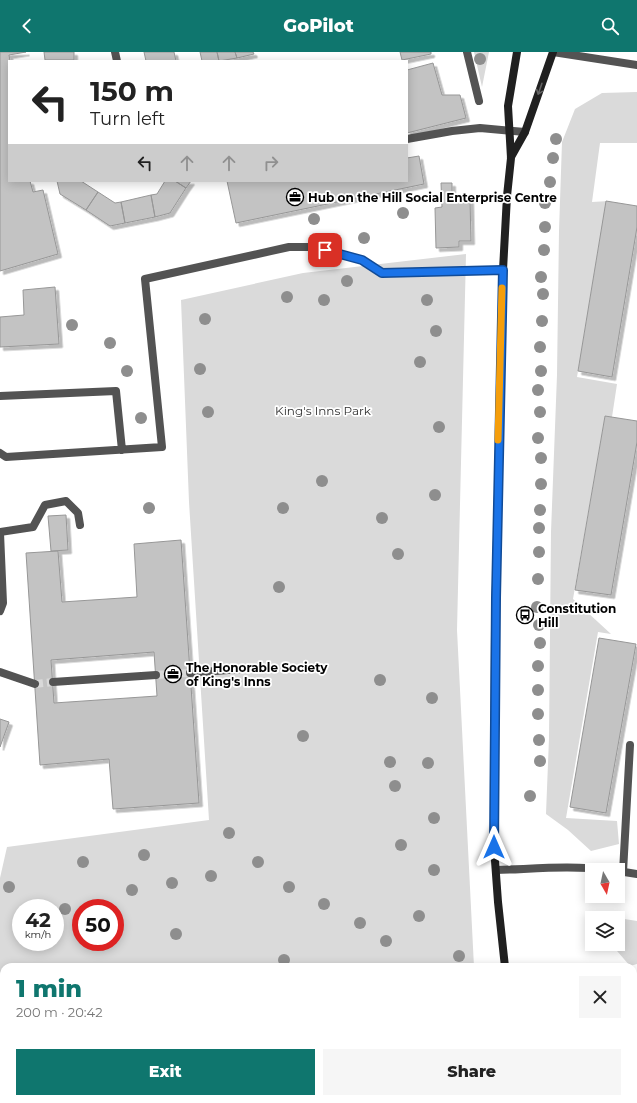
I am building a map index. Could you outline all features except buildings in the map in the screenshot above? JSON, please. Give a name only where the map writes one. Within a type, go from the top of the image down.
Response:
[{"type":"main road","points":[[505,963],[494,847],[495,637],[503,270],[507,196],[511,158],[508,106],[517,52]]},
{"type":"main road","points":[[511,158],[525,132],[553,52]]},
{"type":"street","points":[[467,52],[479,101]]},
{"type":"street","points":[[553,52],[637,66]]},
{"type":"street","points":[[408,139],[480,128],[525,132]]},
{"type":"street","points":[[0,453],[6,457],[162,447],[146,279],[289,247],[312,247],[362,260],[382,273],[503,270]]},
{"type":"street","points":[[0,396],[116,391],[122,450]]},
{"type":"street","points":[[0,611],[3,603],[0,532],[33,527],[46,505],[66,501],[78,513],[80,525]]},
{"type":"street","points":[[190,673],[241,669]]},
{"type":"street","points":[[0,672],[35,684]]},
{"type":"street","points":[[53,682],[156,675]]},
{"type":"street","points":[[621,863],[630,745]]},
{"type":"street","points":[[496,870],[585,868]]},
{"type":"street","points":[[625,873],[637,874]]},
{"type":"green space","points":[[474,52],[489,52],[482,87]]},
{"type":"green space","points":[[637,92],[637,143],[600,143],[592,202],[609,201],[599,244],[577,377],[617,384],[612,417],[605,416],[573,599],[611,634],[598,632],[566,818],[617,821],[619,844],[591,851],[568,830],[546,814],[549,738],[551,532],[557,375],[562,142],[575,109],[602,93]]},
{"type":"green space","name":"King's Inns Park","points":[[466,254],[457,630],[474,963],[0,963],[0,878],[7,847],[209,820],[189,502],[181,300],[303,273]]},
{"type":"green space","points":[[625,919],[637,921],[637,963],[627,963],[617,951],[625,951]]},
{"type":"tunnel","points":[[156,675],[190,673]]},
{"type":"tunnel","points":[[35,684],[53,682]]},
{"type":"slow traffic","points":[[498,440],[502,288]]},
{"type":"place","name":"Hub on the Hill Social Enterprise Centre","points":[[295,197]]},
{"type":"place","name":"Constitution Hill","points":[[525,615]]},
{"type":"place","name":"The Honorable Society of King's Inns","points":[[173,674]]},
{"type":"route","points":[[325,250],[362,260],[382,273],[503,270],[498,454],[494,847]]}]
